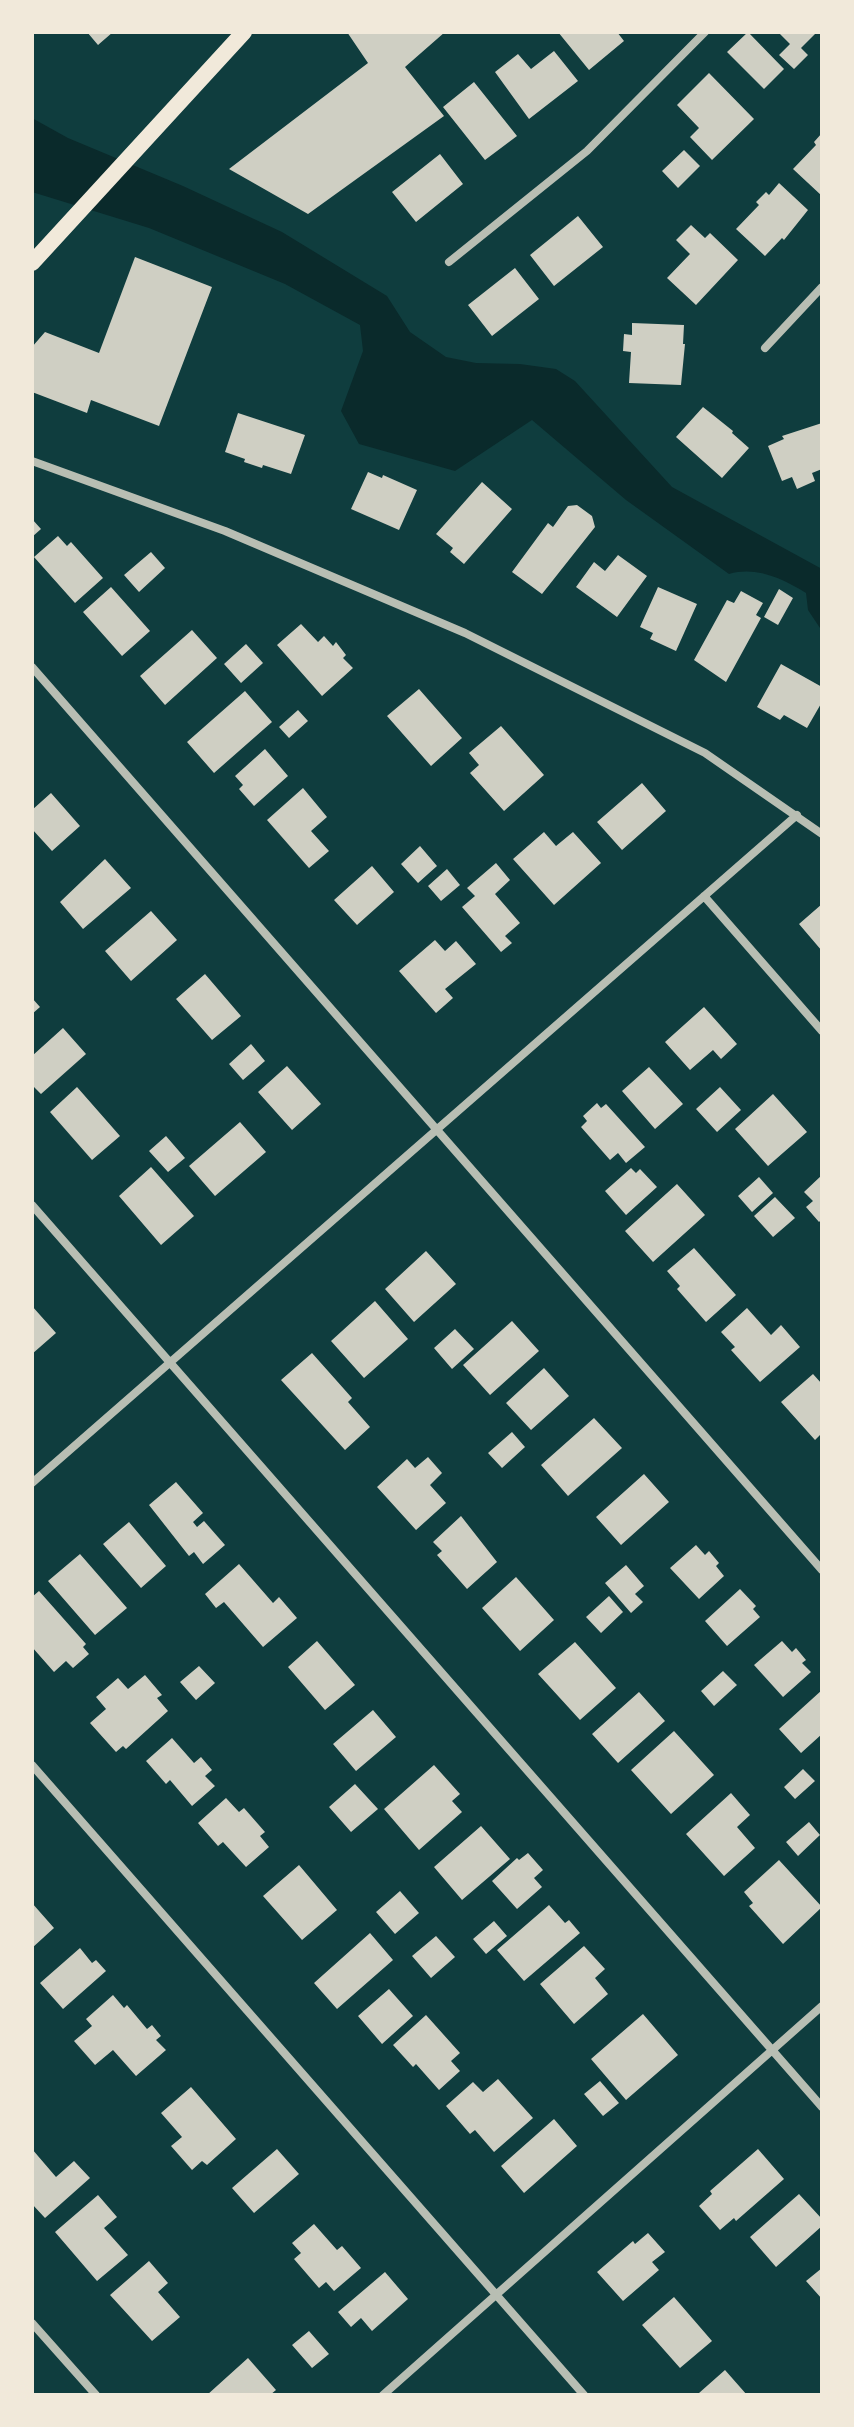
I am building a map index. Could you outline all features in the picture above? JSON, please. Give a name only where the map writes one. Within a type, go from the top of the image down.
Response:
[{"type":"main road","points":[[32,263],[244,32]]},
{"type":"street","points":[[449,262],[587,151],[705,32]]},
{"type":"street","points":[[765,348],[822,287]]},
{"type":"street","points":[[32,461],[225,531],[465,633],[705,753],[822,834]]},
{"type":"street","points":[[32,667],[822,1570]]},
{"type":"street","points":[[32,1483],[797,815]]},
{"type":"street","points":[[704,896],[822,1031]]},
{"type":"street","points":[[32,1205],[822,2107]]},
{"type":"street","points":[[32,1765],[584,2395]]},
{"type":"street","points":[[383,2395],[822,2006]]},
{"type":"street","points":[[32,2323],[96,2395]]},
{"type":"water","points":[[32,118],[68,138],[282,232],[387,296],[410,332],[446,357],[476,363],[556,369],[575,381],[672,487],[822,569],[822,631],[808,610],[806,593],[760,573],[729,574],[626,500],[532,420],[455,471],[359,444],[341,411],[363,351],[360,325],[285,284],[149,228],[32,192]]},
{"type":"building","points":[[87,32],[113,32],[98,45]]},
{"type":"building","points":[[347,32],[445,32],[405,67],[444,116],[308,214],[229,169],[368,63]]},
{"type":"building","points":[[558,32],[617,32],[624,41],[589,70]]},
{"type":"building","points":[[748,32],[784,69],[764,89],[727,52]]},
{"type":"building","points":[[778,32],[817,32],[801,48],[808,55],[794,69],[779,55],[790,44]]},
{"type":"building","points":[[554,51],[578,81],[529,119],[495,72],[518,54],[531,69]]},
{"type":"building","points":[[709,73],[754,119],[712,160],[690,137],[699,128],[677,105]]},
{"type":"building","points":[[474,82],[517,136],[485,160],[443,107]]},
{"type":"building","points":[[822,133],[822,196],[793,169],[816,145],[814,142]]},
{"type":"building","points":[[684,150],[700,166],[678,188],[662,171]]},
{"type":"building","points":[[440,154],[463,184],[416,222],[392,192]]},
{"type":"building","points":[[779,183],[808,210],[784,240],[782,238],[765,256],[736,229],[759,205],[756,202],[766,192],[769,195]]},
{"type":"building","points":[[578,216],[603,247],[554,286],[530,255]]},
{"type":"building","points":[[691,225],[705,238],[710,233],[738,260],[696,305],[667,278],[690,254],[676,240]]},
{"type":"building","points":[[135,257],[212,287],[159,426],[91,400],[87,413],[32,392],[32,347],[45,332],[99,353]]},
{"type":"building","points":[[515,268],[539,299],[492,336],[468,305]]},
{"type":"building","points":[[632,323],[684,325],[681,385],[629,383],[631,352],[623,351],[624,334],[632,335]]},
{"type":"building","points":[[703,407],[749,448],[722,478],[676,437]]},
{"type":"building","points":[[238,413],[305,435],[291,474],[244,462],[245,459],[225,452]]},
{"type":"building","points":[[822,423],[822,469],[812,473],[815,481],[797,489],[792,477],[782,481],[768,446],[784,439],[782,436]]},
{"type":"building","points":[[368,472],[417,490],[399,530],[351,509]]},
{"type":"building","points":[[482,482],[512,509],[464,564],[450,552],[453,548],[436,534]]},
{"type":"building","points":[[577,505],[592,516],[595,527],[542,594],[512,572],[548,523],[553,527],[568,506]]},
{"type":"building","points":[[32,519],[41,529],[32,537]]},
{"type":"building","points":[[58,536],[67,546],[71,542],[103,578],[75,603],[34,557]]},
{"type":"building","points":[[151,552],[165,568],[139,592],[124,575]]},
{"type":"building","points":[[618,555],[647,576],[617,617],[576,587],[594,562],[605,571]]},
{"type":"building","points":[[111,587],[150,631],[122,656],[83,612]]},
{"type":"building","points":[[658,587],[697,604],[676,651],[650,639],[653,633],[640,627]]},
{"type":"building","points":[[779,589],[793,598],[778,625],[764,617]]},
{"type":"building","points":[[741,591],[763,603],[756,615],[761,618],[726,682],[694,660],[727,600],[734,603]]},
{"type":"building","points":[[301,624],[318,642],[324,636],[333,646],[336,642],[346,655],[343,658],[353,668],[322,696],[277,645]]},
{"type":"building","points":[[192,630],[217,658],[165,705],[140,676]]},
{"type":"building","points":[[246,644],[263,663],[241,683],[224,664]]},
{"type":"building","points":[[781,664],[822,687],[822,702],[807,728],[784,715],[780,720],[757,707]]},
{"type":"building","points":[[419,689],[462,738],[431,766],[387,716]]},
{"type":"building","points":[[245,691],[272,722],[214,773],[187,742]]},
{"type":"building","points":[[298,710],[308,721],[289,738],[279,727]]},
{"type":"building","points":[[501,726],[544,775],[504,811],[470,773],[479,765],[469,753]]},
{"type":"building","points":[[265,749],[288,776],[254,806],[239,789],[243,785],[235,776]]},
{"type":"building","points":[[642,783],[666,811],[622,850],[597,822]]},
{"type":"building","points":[[303,788],[327,817],[311,831],[329,851],[309,868],[267,820]]},
{"type":"building","points":[[51,793],[80,826],[52,851],[32,829],[32,810]]},
{"type":"building","points":[[544,832],[556,846],[573,832],[601,863],[554,905],[513,859]]},
{"type":"building","points":[[420,846],[437,866],[418,883],[401,864]]},
{"type":"building","points":[[105,859],[131,888],[83,929],[60,902]]},
{"type":"building","points":[[496,863],[510,880],[495,894],[520,923],[505,936],[512,943],[501,952],[462,907],[475,896],[467,888]]},
{"type":"building","points":[[372,866],[394,892],[357,925],[334,900]]},
{"type":"building","points":[[447,869],[460,885],[441,901],[428,886]]},
{"type":"building","points":[[822,904],[822,951],[799,924]]},
{"type":"building","points":[[151,911],[177,940],[131,981],[105,951]]},
{"type":"building","points":[[435,940],[445,951],[456,941],[476,964],[445,989],[453,998],[436,1013],[399,971]]},
{"type":"building","points":[[205,974],[241,1016],[212,1040],[176,999]]},
{"type":"building","points":[[32,998],[40,1007],[32,1014]]},
{"type":"building","points":[[704,1007],[737,1044],[721,1059],[713,1050],[690,1070],[665,1042]]},
{"type":"building","points":[[63,1028],[86,1054],[41,1094],[32,1085],[32,1056]]},
{"type":"building","points":[[251,1044],[265,1061],[243,1080],[229,1064]]},
{"type":"building","points":[[287,1066],[321,1104],[292,1130],[258,1092]]},
{"type":"building","points":[[649,1067],[683,1104],[655,1129],[622,1091]]},
{"type":"building","points":[[77,1087],[120,1136],[92,1160],[50,1112]]},
{"type":"building","points":[[720,1087],[741,1110],[717,1132],[696,1109]]},
{"type":"building","points":[[773,1094],[807,1132],[768,1166],[735,1129]]},
{"type":"building","points":[[597,1103],[601,1108],[606,1104],[645,1147],[626,1163],[618,1153],[610,1160],[581,1127],[587,1121],[583,1116]]},
{"type":"building","points":[[240,1122],[266,1152],[215,1196],[189,1166]]},
{"type":"building","points":[[166,1136],[185,1158],[168,1172],[149,1151]]},
{"type":"building","points":[[151,1167],[194,1216],[161,1245],[119,1196]]},
{"type":"building","points":[[631,1168],[636,1173],[640,1169],[657,1187],[626,1215],[605,1191]]},
{"type":"building","points":[[822,1175],[822,1219],[819,1222],[806,1207],[813,1201],[804,1192]]},
{"type":"building","points":[[759,1177],[773,1193],[752,1212],[738,1196]]},
{"type":"building","points":[[677,1184],[705,1215],[653,1262],[625,1231]]},
{"type":"building","points":[[775,1197],[795,1218],[773,1237],[754,1216]]},
{"type":"building","points":[[694,1248],[736,1295],[706,1322],[677,1289],[680,1286],[667,1271]]},
{"type":"building","points":[[426,1251],[456,1284],[414,1322],[385,1289]]},
{"type":"building","points":[[375,1301],[408,1339],[364,1378],[331,1341]]},
{"type":"building","points":[[32,1306],[56,1333],[32,1354]]},
{"type":"building","points":[[747,1308],[771,1335],[781,1325],[800,1347],[760,1382],[731,1350],[735,1347],[721,1332]]},
{"type":"building","points":[[512,1321],[539,1351],[490,1395],[463,1365]]},
{"type":"building","points":[[455,1329],[474,1349],[452,1369],[434,1348]]},
{"type":"building","points":[[312,1353],[352,1398],[348,1402],[370,1427],[345,1450],[281,1380]]},
{"type":"building","points":[[544,1368],[569,1396],[531,1430],[506,1403]]},
{"type":"building","points":[[813,1374],[822,1384],[822,1437],[820,1435],[815,1440],[781,1402]]},
{"type":"building","points":[[594,1418],[622,1448],[568,1496],[541,1465]]},
{"type":"building","points":[[512,1432],[525,1447],[502,1468],[488,1453]]},
{"type":"building","points":[[428,1457],[442,1473],[430,1485],[446,1503],[416,1530],[377,1487],[407,1459],[415,1468]]},
{"type":"building","points":[[644,1474],[669,1502],[621,1545],[596,1517]]},
{"type":"building","points":[[176,1482],[203,1513],[193,1522],[197,1527],[204,1521],[225,1545],[203,1564],[194,1552],[189,1556],[149,1505]]},
{"type":"building","points":[[461,1516],[497,1562],[467,1589],[437,1555],[442,1551],[433,1542]]},
{"type":"building","points":[[129,1522],[166,1566],[141,1588],[103,1544]]},
{"type":"building","points":[[696,1545],[705,1555],[709,1551],[719,1563],[716,1566],[724,1576],[699,1599],[670,1568]]},
{"type":"building","points":[[80,1554],[127,1608],[95,1635],[48,1581]]},
{"type":"building","points":[[239,1564],[273,1603],[279,1597],[297,1618],[263,1647],[224,1602],[216,1608],[205,1594]]},
{"type":"building","points":[[626,1565],[644,1586],[635,1594],[643,1602],[631,1613],[605,1583]]},
{"type":"building","points":[[516,1577],[554,1620],[520,1651],[482,1608]]},
{"type":"building","points":[[740,1589],[756,1606],[753,1609],[760,1617],[727,1646],[705,1621]]},
{"type":"building","points":[[39,1591],[86,1644],[83,1647],[89,1654],[73,1668],[66,1661],[54,1672],[32,1647],[32,1597]]},
{"type":"building","points":[[609,1596],[623,1612],[601,1633],[586,1617]]},
{"type":"building","points":[[317,1641],[355,1685],[325,1710],[288,1667]]},
{"type":"building","points":[[782,1641],[792,1652],[796,1648],[806,1660],[802,1663],[811,1672],[783,1697],[754,1665]]},
{"type":"building","points":[[575,1642],[616,1688],[580,1720],[538,1674]]},
{"type":"building","points":[[199,1666],[215,1683],[196,1700],[180,1682]]},
{"type":"building","points":[[723,1671],[737,1685],[714,1706],[701,1691]]},
{"type":"building","points":[[145,1675],[162,1695],[157,1698],[168,1711],[126,1749],[123,1746],[116,1752],[90,1723],[106,1709],[96,1697],[118,1678],[128,1689]]},
{"type":"building","points":[[822,1690],[822,1734],[801,1753],[779,1729]]},
{"type":"building","points":[[639,1692],[665,1721],[618,1763],[592,1734]]},
{"type":"building","points":[[373,1710],[396,1737],[356,1771],[333,1744]]},
{"type":"building","points":[[674,1731],[714,1775],[671,1814],[631,1770]]},
{"type":"building","points":[[172,1738],[194,1763],[201,1757],[212,1770],[205,1776],[215,1786],[192,1806],[170,1780],[166,1784],[146,1761]]},
{"type":"building","points":[[434,1765],[460,1794],[452,1801],[462,1812],[419,1850],[384,1809]]},
{"type":"building","points":[[803,1769],[815,1781],[795,1799],[784,1787]]},
{"type":"building","points":[[355,1784],[378,1809],[351,1832],[329,1807]]},
{"type":"building","points":[[731,1793],[750,1815],[737,1827],[755,1848],[724,1876],[686,1834]]},
{"type":"building","points":[[226,1798],[239,1812],[244,1808],[265,1832],[260,1836],[269,1847],[246,1867],[223,1842],[218,1846],[198,1823]]},
{"type":"building","points":[[809,1822],[820,1835],[798,1856],[786,1842]]},
{"type":"building","points":[[481,1826],[510,1859],[462,1900],[434,1867]]},
{"type":"building","points":[[528,1853],[543,1870],[534,1878],[542,1887],[517,1909],[492,1881],[517,1858],[519,1860]]},
{"type":"building","points":[[779,1860],[822,1907],[783,1944],[749,1906],[753,1903],[744,1892]]},
{"type":"building","points":[[299,1865],[337,1910],[302,1940],[263,1896]]},
{"type":"building","points":[[400,1891],[419,1913],[395,1934],[376,1912]]},
{"type":"building","points":[[32,1903],[54,1928],[32,1948]]},
{"type":"building","points":[[549,1905],[565,1923],[569,1920],[580,1933],[524,1981],[497,1950]]},
{"type":"building","points":[[494,1921],[507,1936],[486,1954],[473,1939]]},
{"type":"building","points":[[370,1933],[393,1960],[337,2009],[314,1983]]},
{"type":"building","points":[[436,1936],[455,1957],[431,1978],[412,1956]]},
{"type":"building","points":[[584,1946],[605,1969],[595,1978],[608,1994],[574,2024],[540,1984]]},
{"type":"building","points":[[80,1948],[92,1963],[96,1960],[106,1971],[63,2009],[40,1983]]},
{"type":"building","points":[[389,1989],[413,2016],[382,2044],[358,2016]]},
{"type":"building","points":[[113,1995],[124,2008],[127,2005],[147,2029],[152,2025],[161,2036],[156,2040],[166,2050],[136,2076],[113,2050],[95,2065],[74,2041],[92,2026],[86,2019]]},
{"type":"building","points":[[643,2014],[678,2055],[626,2100],[591,2059]]},
{"type":"building","points":[[426,2015],[460,2053],[451,2061],[460,2071],[439,2090],[416,2064],[413,2067],[393,2045]]},
{"type":"building","points":[[498,2079],[533,2118],[494,2152],[475,2130],[470,2134],[446,2106],[473,2082],[483,2092]]},
{"type":"building","points":[[600,2081],[619,2103],[603,2116],[584,2094]]},
{"type":"building","points":[[191,2087],[236,2139],[207,2165],[202,2161],[192,2170],[171,2146],[182,2137],[161,2113]]},
{"type":"building","points":[[554,2119],[577,2146],[524,2193],[501,2166]]},
{"type":"building","points":[[32,2149],[56,2177],[74,2161],[90,2178],[45,2218],[32,2204]]},
{"type":"building","points":[[277,2149],[299,2174],[254,2213],[232,2188]]},
{"type":"building","points":[[758,2149],[784,2179],[736,2221],[734,2218],[720,2230],[699,2206],[712,2194],[710,2191]]},
{"type":"building","points":[[799,2194],[822,2219],[822,2226],[776,2267],[750,2237]]},
{"type":"building","points":[[98,2195],[117,2217],[104,2228],[128,2255],[97,2281],[55,2232]]},
{"type":"building","points":[[314,2224],[337,2250],[342,2246],[361,2268],[334,2291],[326,2282],[319,2288],[294,2259],[301,2253],[292,2243]]},
{"type":"building","points":[[648,2233],[665,2252],[652,2262],[659,2270],[623,2301],[597,2272],[633,2241],[635,2244]]},
{"type":"building","points":[[149,2261],[168,2283],[158,2292],[180,2317],[152,2341],[110,2295]]},
{"type":"building","points":[[822,2268],[822,2299],[806,2281]]},
{"type":"building","points":[[385,2272],[408,2299],[372,2331],[361,2318],[351,2327],[338,2312]]},
{"type":"building","points":[[674,2297],[712,2341],[680,2368],[642,2325]]},
{"type":"building","points":[[309,2331],[329,2354],[312,2368],[292,2345]]},
{"type":"building","points":[[248,2358],[276,2390],[270,2395],[207,2395]]},
{"type":"building","points":[[725,2370],[747,2395],[699,2393]]}]
